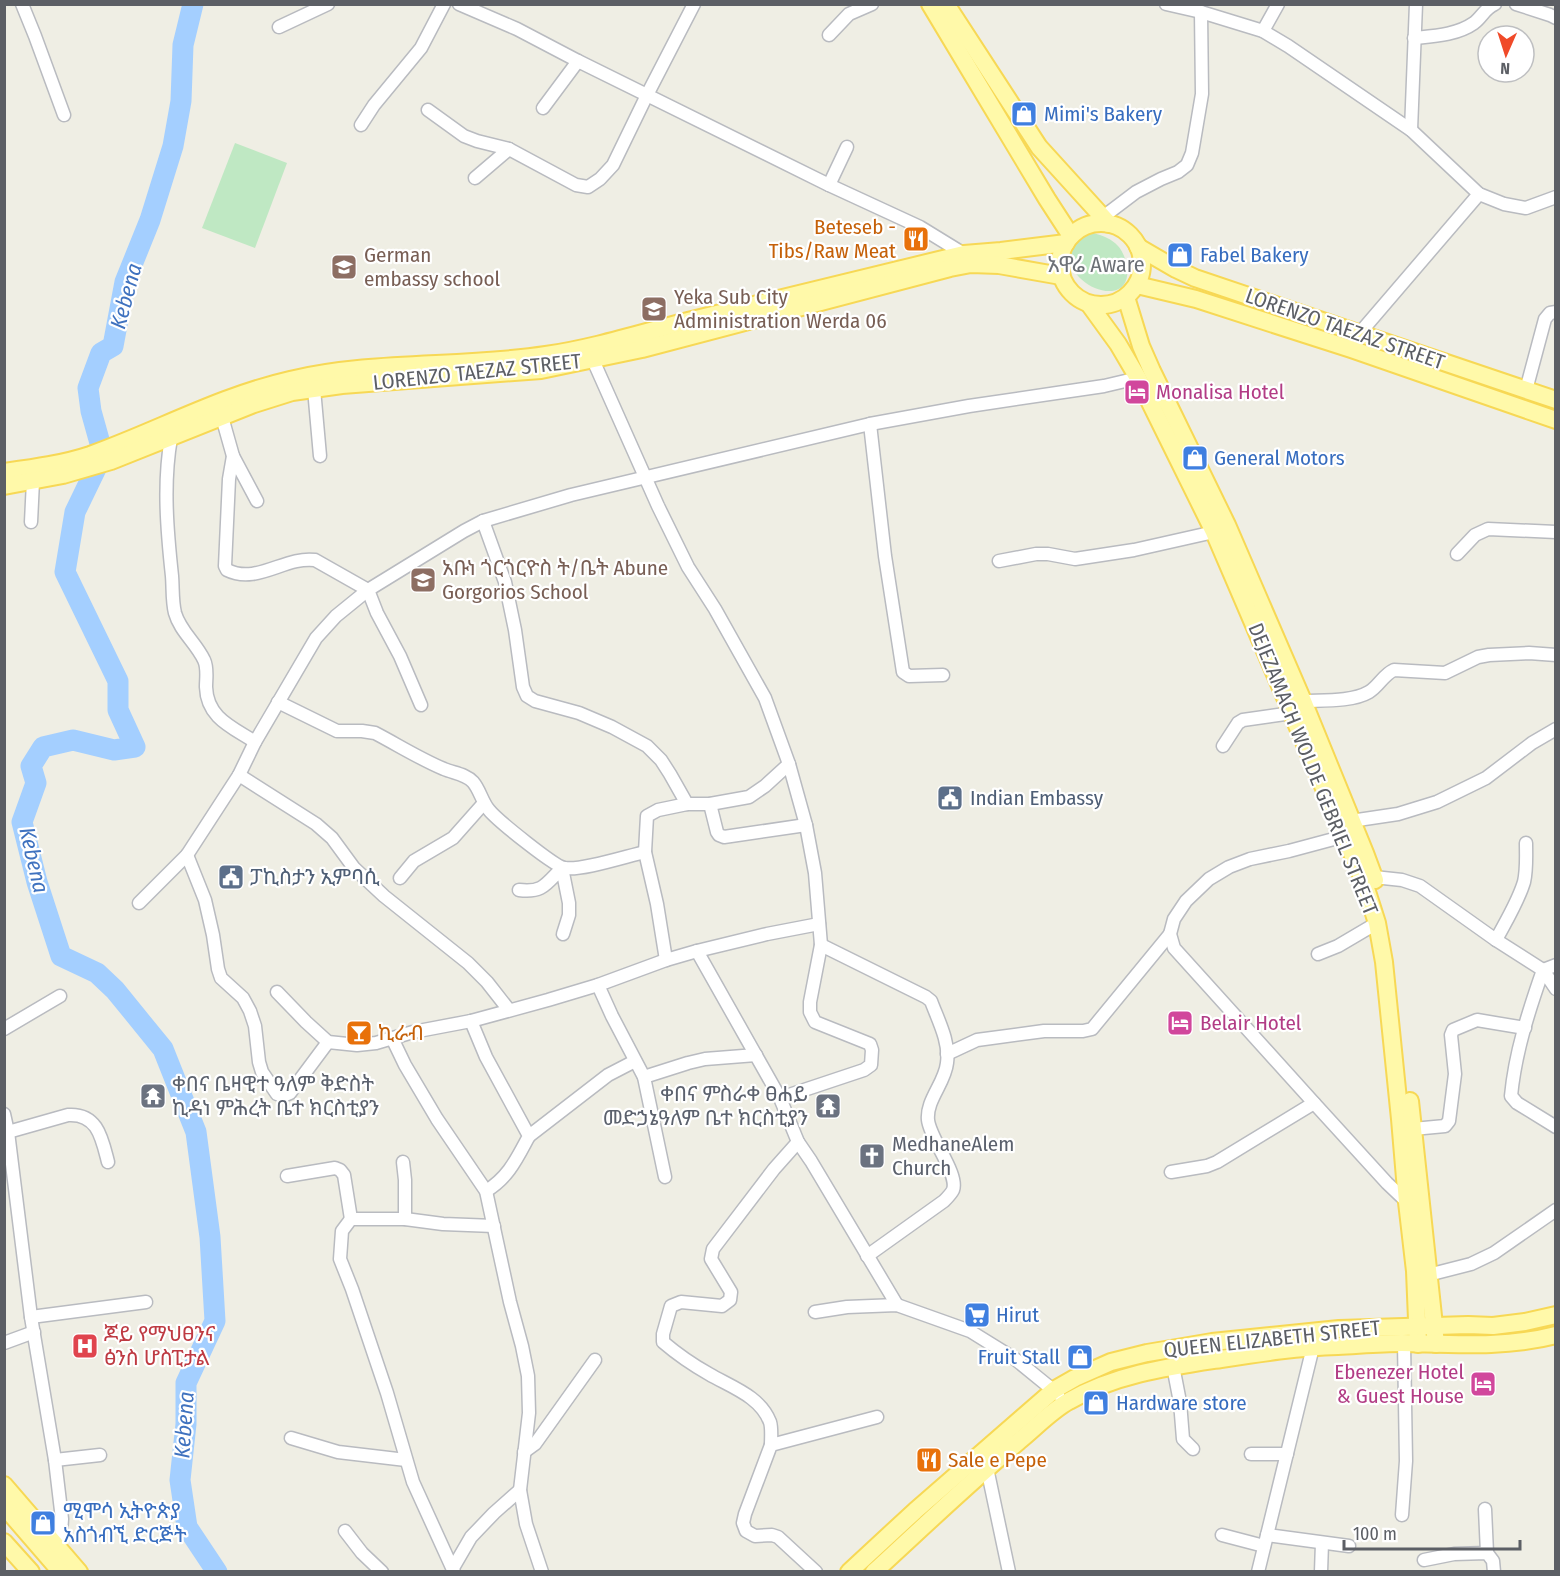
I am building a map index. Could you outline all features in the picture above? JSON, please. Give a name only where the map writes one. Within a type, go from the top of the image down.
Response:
[{"type":"main road","points":[[930,4],[1041,189],[1068,239]]},
{"type":"main road","points":[[946,4],[1012,108],[1051,163],[1106,220],[1131,236],[1138,246],[1142,266],[1141,276],[1132,291],[1115,303],[1089,304],[1077,298],[1067,288],[1061,276],[1059,264],[1061,253],[1068,239],[1082,228],[1106,220]]},
{"type":"main road","points":[[152,438],[244,393],[323,372],[499,361],[640,342],[689,321],[964,254],[1001,251],[1068,239]]},
{"type":"main road","name":"LORENZO TAEZAZ STREET","points":[[1138,246],[1195,278],[1556,400]]},
{"type":"main road","name":"LORENZO TAEZAZ STREET","points":[[4,486],[33,481],[61,469],[111,461],[152,438],[171,438],[292,392],[314,388],[531,371],[593,360],[640,342],[971,264],[999,265],[1061,276]]},
{"type":"main road","name":"LORENZO TAEZAZ STREET","points":[[1132,291],[1196,299],[1351,349],[1556,420]]},
{"type":"main road","name":"DEJEZAMACH WOLDE GEBRIEL STREET","points":[[1132,291],[1141,346],[1227,525],[1297,707],[1348,828],[1374,877],[1388,929],[1395,966],[1428,1275],[1425,1327],[1411,1344]]},
{"type":"main road","name":"DEJEZAMACH WOLDE GEBRIEL STREET","points":[[1089,304],[1118,344],[1138,378],[1297,707]]},
{"type":"main road","points":[[4,472],[61,469]]},
{"type":"main road","name":"DEJEZAMACH WOLDE GEBRIEL STREET","points":[[1348,828],[1377,923],[1384,962],[1415,1271],[1425,1327],[1436,1344]]},
{"type":"main road","name":"QUEEN ELIZABETH STREET","points":[[877,1570],[987,1468],[1060,1396],[1075,1378],[1111,1362],[1147,1353],[1212,1342],[1338,1329],[1493,1326],[1556,1315]]},
{"type":"main road","name":"QUEEN ELIZABETH STREET","points":[[849,1572],[924,1503],[1060,1396],[1091,1389],[1127,1376],[1173,1366],[1257,1353],[1313,1347],[1470,1345],[1536,1340],[1556,1335]]},
{"type":"main road","points":[[4,1485],[79,1572]]},
{"type":"main road","points":[[4,1506],[61,1572]]},
{"type":"main road","points":[[4,1542],[31,1572]]},
{"type":"street","points":[[22,4],[64,115]]},
{"type":"street","points":[[279,27],[328,4]]},
{"type":"street","points":[[362,125],[374,105],[421,48],[444,4]]},
{"type":"street","points":[[459,4],[517,29],[829,185],[920,227],[964,254]]},
{"type":"street","points":[[428,110],[464,136],[509,149],[576,185],[588,187],[600,179],[613,165],[694,4]]},
{"type":"street","points":[[829,35],[849,14],[872,4]]},
{"type":"street","points":[[1166,4],[1181,6],[1263,31],[1288,45],[1411,130],[1479,194],[1504,204],[1526,208],[1556,197]]},
{"type":"street","points":[[1263,31],[1278,4]]},
{"type":"street","points":[[1411,130],[1416,4]]},
{"type":"street","points":[[1414,38],[1457,31],[1474,22],[1495,4]]},
{"type":"street","points":[[1516,4],[1556,18]]},
{"type":"street","points":[[1106,220],[1136,192],[1178,172],[1187,165],[1192,153],[1202,94],[1201,12]]},
{"type":"street","points":[[543,108],[578,61]]},
{"type":"street","points":[[829,185],[847,147]]},
{"type":"street","points":[[475,178],[509,149]]},
{"type":"street","points":[[1359,334],[1479,194]]},
{"type":"street","points":[[1526,390],[1545,319],[1550,313],[1556,312]]},
{"type":"street","points":[[593,360],[658,506],[688,567],[715,609],[765,698],[789,764],[806,825],[815,873],[822,945],[810,1012],[815,1022],[870,1044],[872,1050],[871,1065],[864,1070],[780,1098]]},
{"type":"street","points":[[139,903],[187,855],[239,775],[255,742],[316,638],[336,616],[368,590],[483,521],[571,495],[870,424],[969,406],[1104,386],[1138,378]]},
{"type":"street","points":[[314,388],[320,456]]},
{"type":"street","points":[[222,417],[233,456],[257,501]]},
{"type":"street","points":[[870,424],[885,556],[903,672],[909,676],[943,675]]},
{"type":"street","points":[[171,438],[167,462],[168,536],[175,612],[180,624],[207,666],[208,702],[213,713],[255,742]]},
{"type":"street","points":[[233,456],[228,496],[225,566],[227,570],[239,574],[262,573],[307,559],[315,560],[368,590],[421,705]]},
{"type":"street","points":[[31,522],[33,481]]},
{"type":"street","points":[[483,521],[505,582],[516,630],[523,687],[527,696],[535,701],[579,713],[647,746],[661,760],[687,804]]},
{"type":"street","points":[[1457,554],[1475,535],[1488,529],[1556,532]]},
{"type":"street","points":[[999,561],[1036,554],[1048,554],[1074,560],[1214,532]]},
{"type":"street","points":[[1223,746],[1238,723],[1243,720],[1297,707],[1356,697],[1368,693],[1394,670],[1445,673],[1489,654],[1556,655]]},
{"type":"street","points":[[278,702],[337,731],[375,733],[473,782],[489,811],[562,868],[589,866],[645,852]]},
{"type":"street","points":[[947,1054],[977,1040],[1044,1031],[1092,1029],[1170,934],[1174,919],[1186,901],[1209,879],[1229,867],[1250,859],[1289,851],[1348,828],[1437,802],[1486,778],[1532,743],[1556,729]]},
{"type":"street","points":[[666,960],[657,904],[645,852],[647,816],[658,810],[687,804],[710,804],[749,797],[789,764]]},
{"type":"street","points":[[239,775],[316,824],[332,838],[354,868],[384,896],[468,963],[510,1010]]},
{"type":"street","points":[[400,878],[414,861],[453,838],[484,803]]},
{"type":"street","points":[[710,804],[719,836],[806,825]]},
{"type":"street","points":[[1496,940],[1524,882],[1526,843]]},
{"type":"street","points":[[187,855],[205,900],[221,978],[243,998],[250,1011],[255,1026],[262,1072],[277,1094],[283,1096],[290,1093],[328,1042]]},
{"type":"street","points":[[519,890],[533,892],[541,888],[562,868]]},
{"type":"street","points":[[562,868],[569,903],[569,915],[563,934]]},
{"type":"street","points":[[1374,877],[1402,880],[1420,886],[1543,970],[1556,989]]},
{"type":"street","points":[[1318,954],[1338,946],[1377,923]]},
{"type":"street","points":[[277,992],[328,1042],[357,1045],[376,1043],[413,1032],[471,1021],[598,985],[697,951],[819,924]]},
{"type":"street","points":[[1170,934],[1174,948],[1387,1183],[1407,1202]]},
{"type":"street","points":[[822,945],[931,1001],[947,1046],[947,1065],[929,1108],[928,1117],[929,1127],[954,1178],[953,1189],[944,1201],[867,1256]]},
{"type":"street","points":[[697,951],[780,1098],[798,1142],[897,1305]]},
{"type":"street","points":[[1556,965],[1543,970],[1530,1005],[1511,1096],[1517,1103],[1556,1127]]},
{"type":"street","points":[[598,985],[644,1077],[665,1177]]},
{"type":"street","points":[[4,1029],[60,996]]},
{"type":"street","points":[[1413,1129],[1445,1126],[1449,1120],[1455,1074],[1451,1035],[1453,1030],[1477,1020],[1525,1028]]},
{"type":"street","points":[[471,1021],[486,1057],[529,1136]]},
{"type":"street","points":[[392,1038],[437,1119],[486,1191],[528,1376],[530,1413],[520,1490],[526,1524],[542,1572]]},
{"type":"street","points":[[644,1077],[705,1059],[756,1055]]},
{"type":"street","points":[[486,1191],[498,1184],[510,1170],[529,1136],[608,1075],[635,1060]]},
{"type":"street","points":[[1171,1172],[1217,1162],[1314,1103]]},
{"type":"street","points":[[4,1114],[31,1317],[55,1460],[62,1519],[58,1546]]},
{"type":"street","points":[[8,1132],[76,1114],[92,1122],[100,1135],[108,1162]]},
{"type":"street","points":[[798,1142],[767,1177],[713,1249],[711,1258],[731,1292],[730,1300],[722,1306],[681,1302],[671,1306],[663,1342],[708,1373],[741,1390],[760,1405],[770,1423],[771,1445],[743,1523],[746,1531],[755,1536],[778,1537],[816,1572]]},
{"type":"street","points":[[403,1162],[405,1219]]},
{"type":"street","points":[[287,1176],[335,1168],[344,1175],[351,1219],[342,1231],[340,1259],[387,1393],[413,1482],[453,1570]]},
{"type":"street","points":[[1428,1275],[1471,1264],[1494,1253],[1556,1210]]},
{"type":"street","points":[[351,1219],[405,1219],[443,1224],[494,1226]]},
{"type":"street","points":[[31,1317],[146,1302]]},
{"type":"street","points":[[815,1312],[847,1307],[897,1305],[970,1331],[1015,1359],[1060,1396]]},
{"type":"street","points":[[4,1342],[34,1332]]},
{"type":"street","points":[[1402,1515],[1411,1344]]},
{"type":"street","points":[[1258,1572],[1313,1347]]},
{"type":"street","points":[[524,1452],[535,1444],[595,1360]]},
{"type":"street","points":[[1173,1366],[1184,1439],[1193,1449]]},
{"type":"street","points":[[771,1445],[877,1417]]},
{"type":"street","points":[[291,1438],[338,1452],[406,1460]]},
{"type":"street","points":[[1251,1454],[1287,1454]]},
{"type":"street","points":[[55,1460],[100,1455]]},
{"type":"street","points":[[987,1468],[1010,1572]]},
{"type":"street","points":[[453,1570],[471,1538],[520,1490]]},
{"type":"street","points":[[1485,1509],[1487,1553],[1493,1561],[1494,1572]]},
{"type":"street","points":[[345,1531],[362,1553],[382,1572]]},
{"type":"street","points":[[1222,1535],[1349,1546]]},
{"type":"street","points":[[1321,1572],[1322,1544]]},
{"type":"street","points":[[1424,1560],[1454,1554],[1487,1553]]},
{"type":"green space","points":[[235,143],[287,163],[255,248],[202,228]]},
{"type":"green space","points":[[1094,233],[1107,238],[1122,251],[1127,272],[1124,285],[1119,289],[1104,291],[1087,284],[1075,272],[1071,264],[1070,243],[1080,234]]},
{"type":"waterway","name":"Kebena","points":[[193,4],[183,45],[181,101],[173,146],[150,220],[125,282],[113,346],[101,353],[88,388],[91,411],[103,454],[75,512],[65,572],[118,681],[118,710],[135,747],[114,750],[73,740],[43,747],[31,766],[36,783],[22,822],[37,882],[61,956],[97,973],[115,990],[163,1049],[196,1132],[210,1237],[215,1321],[186,1383],[186,1424],[180,1480],[187,1527],[217,1572]]},
{"type":"place","name":"Mimi's Bakery","points":[[1024,114]]},
{"type":"place","name":"Beteseb - Tibs/Raw Meat","points":[[916,239]]},
{"type":"place","name":"Fabel Bakery","points":[[1180,255]]},
{"type":"place","name":"German embassy school","points":[[344,267]]},
{"type":"place","name":"Yeka Sub City Administration Werda 06","points":[[654,309]]},
{"type":"place","name":"Monalisa Hotel","points":[[1137,392]]},
{"type":"place","name":"General Motors","points":[[1195,458]]},
{"type":"place","name":"አቡነ ጎርጎርዮስ ት/ቤት Abune Gorgorios School","points":[[423,580]]},
{"type":"place","name":"Indian Embassy","points":[[950,798]]},
{"type":"place","name":"ፓኪስታን ኢምባሲ","points":[[231,877]]},
{"type":"place","name":"Belair Hotel","points":[[1180,1023]]},
{"type":"place","name":"ኪራብ","points":[[359,1033]]},
{"type":"place","name":"ቀበና ቤዛዊተ ዓለም ቅድስት ኪዳነ ምሕረት ቤተ ክርስቲያን","points":[[153,1096]]},
{"type":"place","name":"ቀበና ምስራቀ ፀሐይ መድኃኔዓለም ቤተ ክርስቲያን","points":[[828,1106]]},
{"type":"place","name":"MedhaneAlem Church","points":[[872,1156]]},
{"type":"place","name":"Hirut","points":[[977,1315]]},
{"type":"place","name":"ጆይ የማህፀንና ፅንስ ሆስፒታል","points":[[85,1346]]},
{"type":"place","name":"Fruit Stall","points":[[1080,1357]]},
{"type":"place","name":"Ebenezer Hotel & Guest House","points":[[1483,1384]]},
{"type":"place","name":"Hardware store","points":[[1096,1403]]},
{"type":"place","name":"Sale e Pepe","points":[[929,1460]]},
{"type":"place","name":"ሚሞሳ ኢትዮጵያ አስጎብኚ ድርጅት","points":[[43,1523]]},
{"type":"district","name":"አዋሬ Aware","points":[[1096,264]]}]
